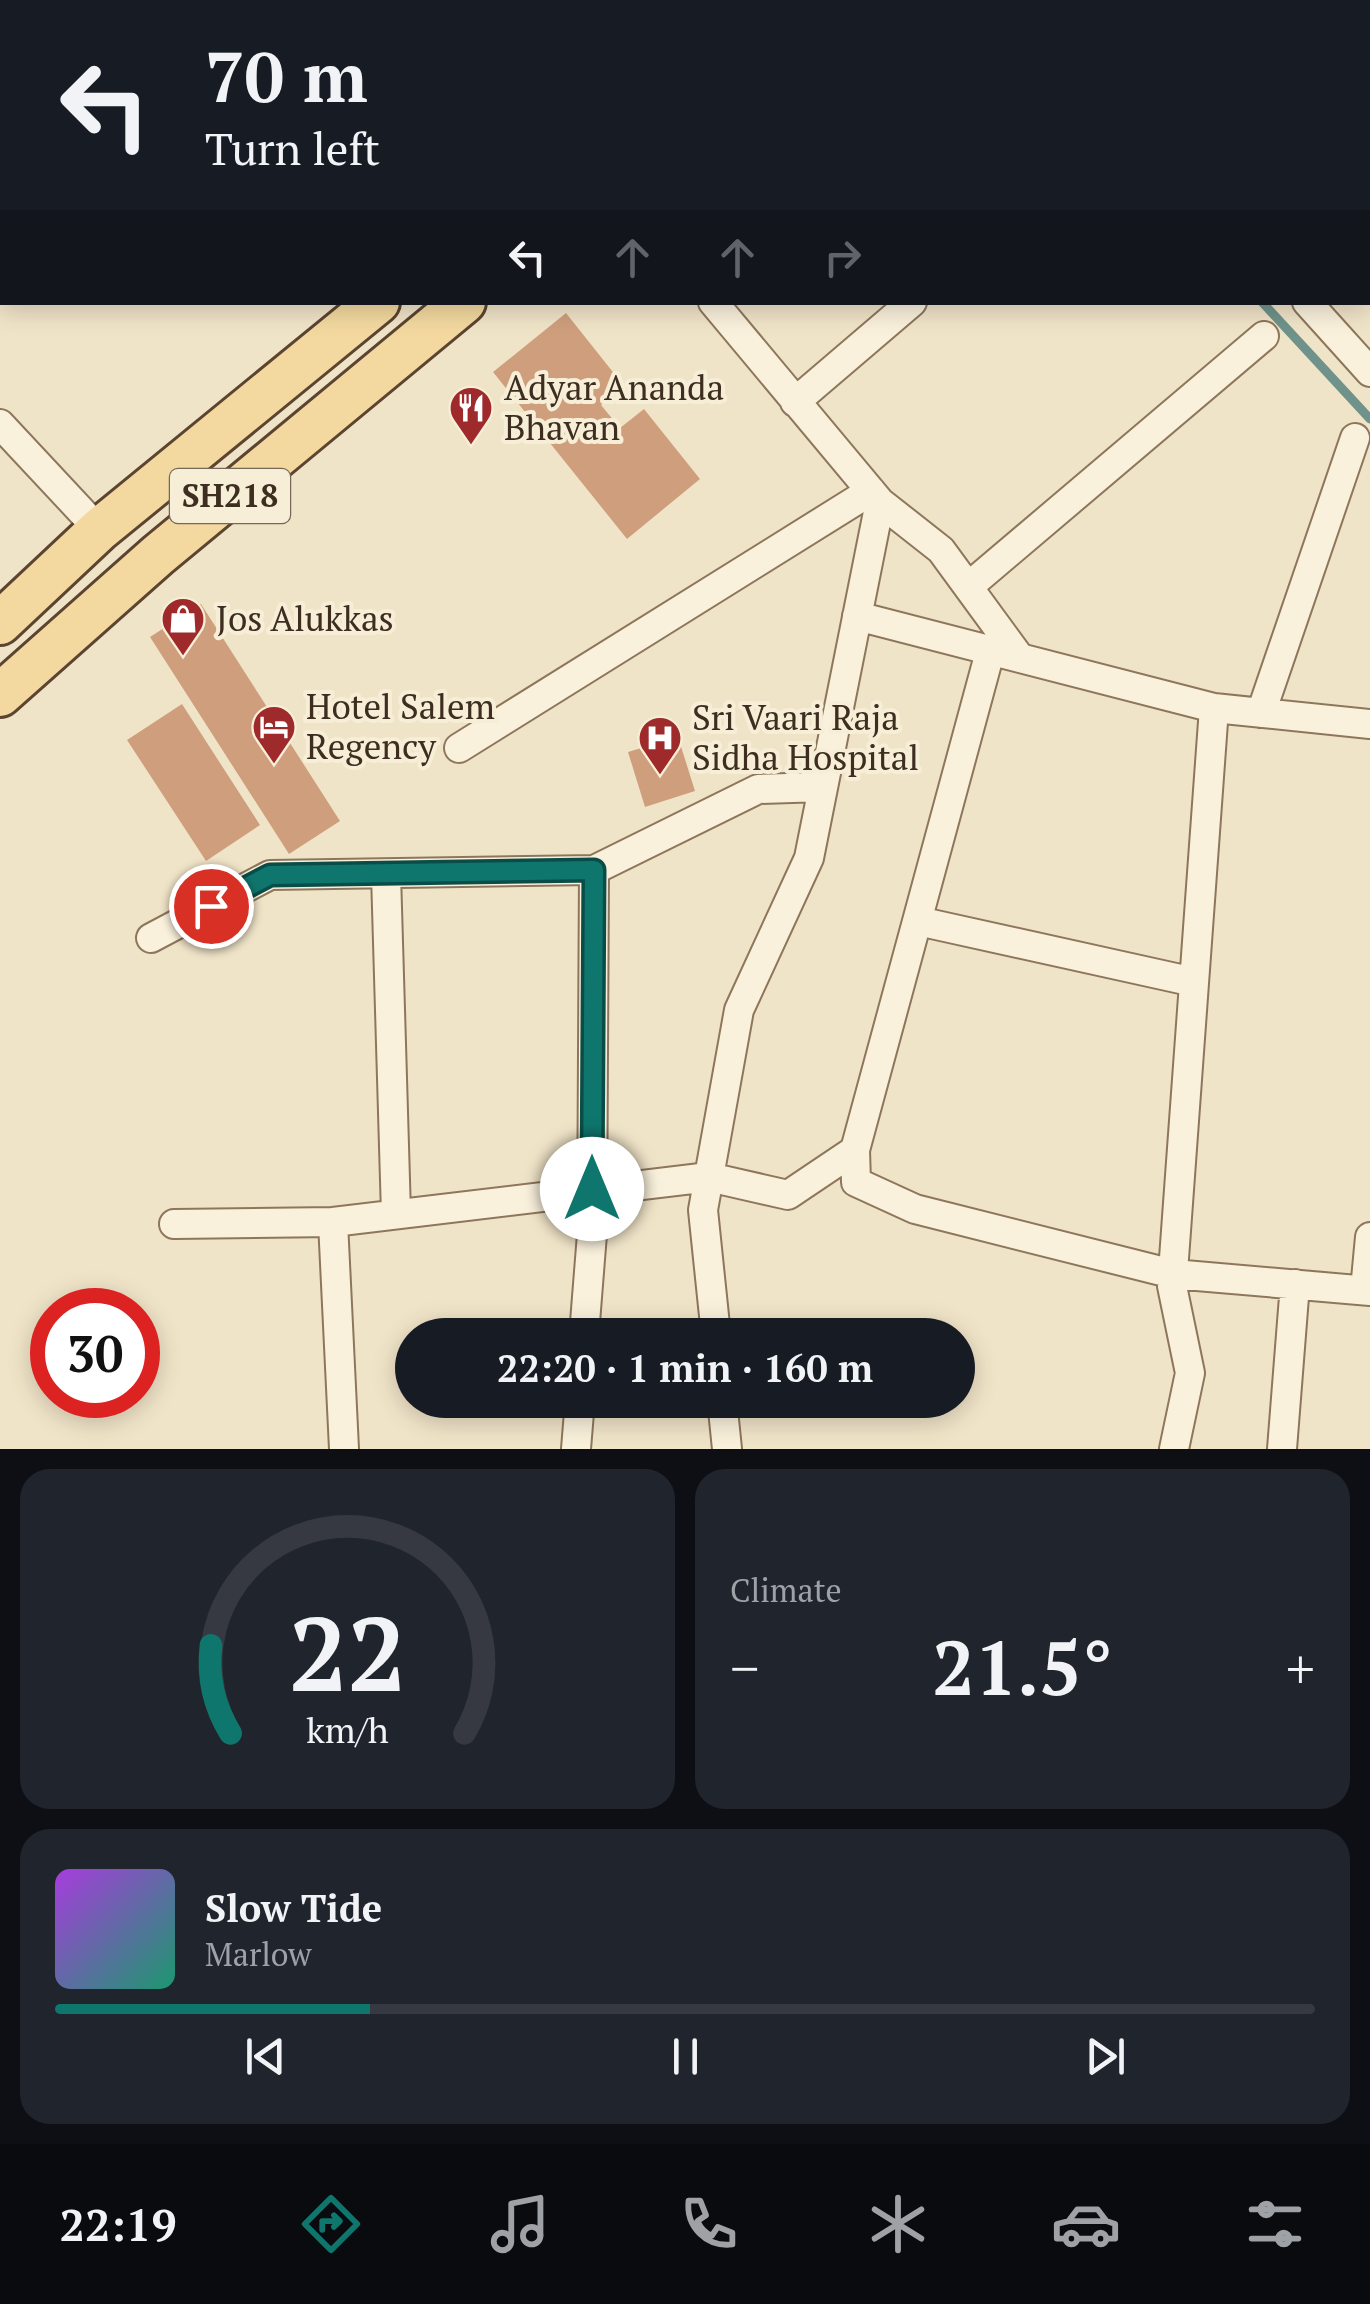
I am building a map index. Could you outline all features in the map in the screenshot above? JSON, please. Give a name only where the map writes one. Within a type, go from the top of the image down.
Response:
[{"type":"main road","points":[[0,623],[99,530],[374,305]]},
{"type":"main road","name":"SH218","points":[[0,666],[136,542],[420,305]]},
{"type":"main road","name":"SH218","points":[[0,695],[158,555],[460,305]]},
{"type":"street","points":[[715,305],[876,497],[941,550],[1020,658]]},
{"type":"street","points":[[795,402],[908,305]]},
{"type":"street","points":[[1311,305],[1357,342],[1370,372]]},
{"type":"street","points":[[968,588],[1264,336]]},
{"type":"street","points":[[0,424],[99,530]]},
{"type":"street","points":[[1261,713],[1355,438]]},
{"type":"street","points":[[714,1318],[703,1210],[739,1010],[809,858],[857,616],[876,497]]},
{"type":"street","points":[[459,748],[876,497]]},
{"type":"street","points":[[857,616],[1214,708],[1370,724]]},
{"type":"street","points":[[990,652],[854,1150],[856,1182],[914,1210],[1173,1274],[1368,1290],[1370,1237]]},
{"type":"street","points":[[1174,1449],[1190,1373],[1172,1286],[1214,708]]},
{"type":"street","points":[[151,938],[270,875],[594,870],[758,789],[823,787]]},
{"type":"street","points":[[585,1318],[592,1189],[594,870]]},
{"type":"street","points":[[386,874],[396,1214]]},
{"type":"street","points":[[918,921],[1194,982]]},
{"type":"street","points":[[174,1224],[333,1222],[709,1177],[788,1195],[854,1150]]},
{"type":"street","points":[[333,1222],[344,1449]]},
{"type":"street","points":[[1282,1449],[1295,1284]]},
{"type":"street","points":[[576,1449],[579,1418]]},
{"type":"street","points":[[724,1418],[727,1449]]},
{"type":"building","points":[[566,313],[624,386],[601,405],[620,428],[644,409],[700,479],[627,539],[493,372]]},
{"type":"building","points":[[201,604],[340,821],[289,854],[150,637]]},
{"type":"building","points":[[182,704],[260,825],[206,861],[127,740]]},
{"type":"building","points":[[678,737],[695,791],[645,807],[628,752]]},
{"type":"waterway","points":[[1265,305],[1370,419]]},
{"type":"place","name":"Adyar Ananda Bhavan","points":[[471,446]]},
{"type":"place","name":"Jos Alukkas","points":[[183,657]]},
{"type":"place","name":"Hotel Salem Regency","points":[[274,765]]},
{"type":"place","name":"Sri Vaari Raja Sidha Hospital","points":[[660,776]]},
{"type":"route","points":[[211,906],[270,875],[594,870],[592,1189]]}]
